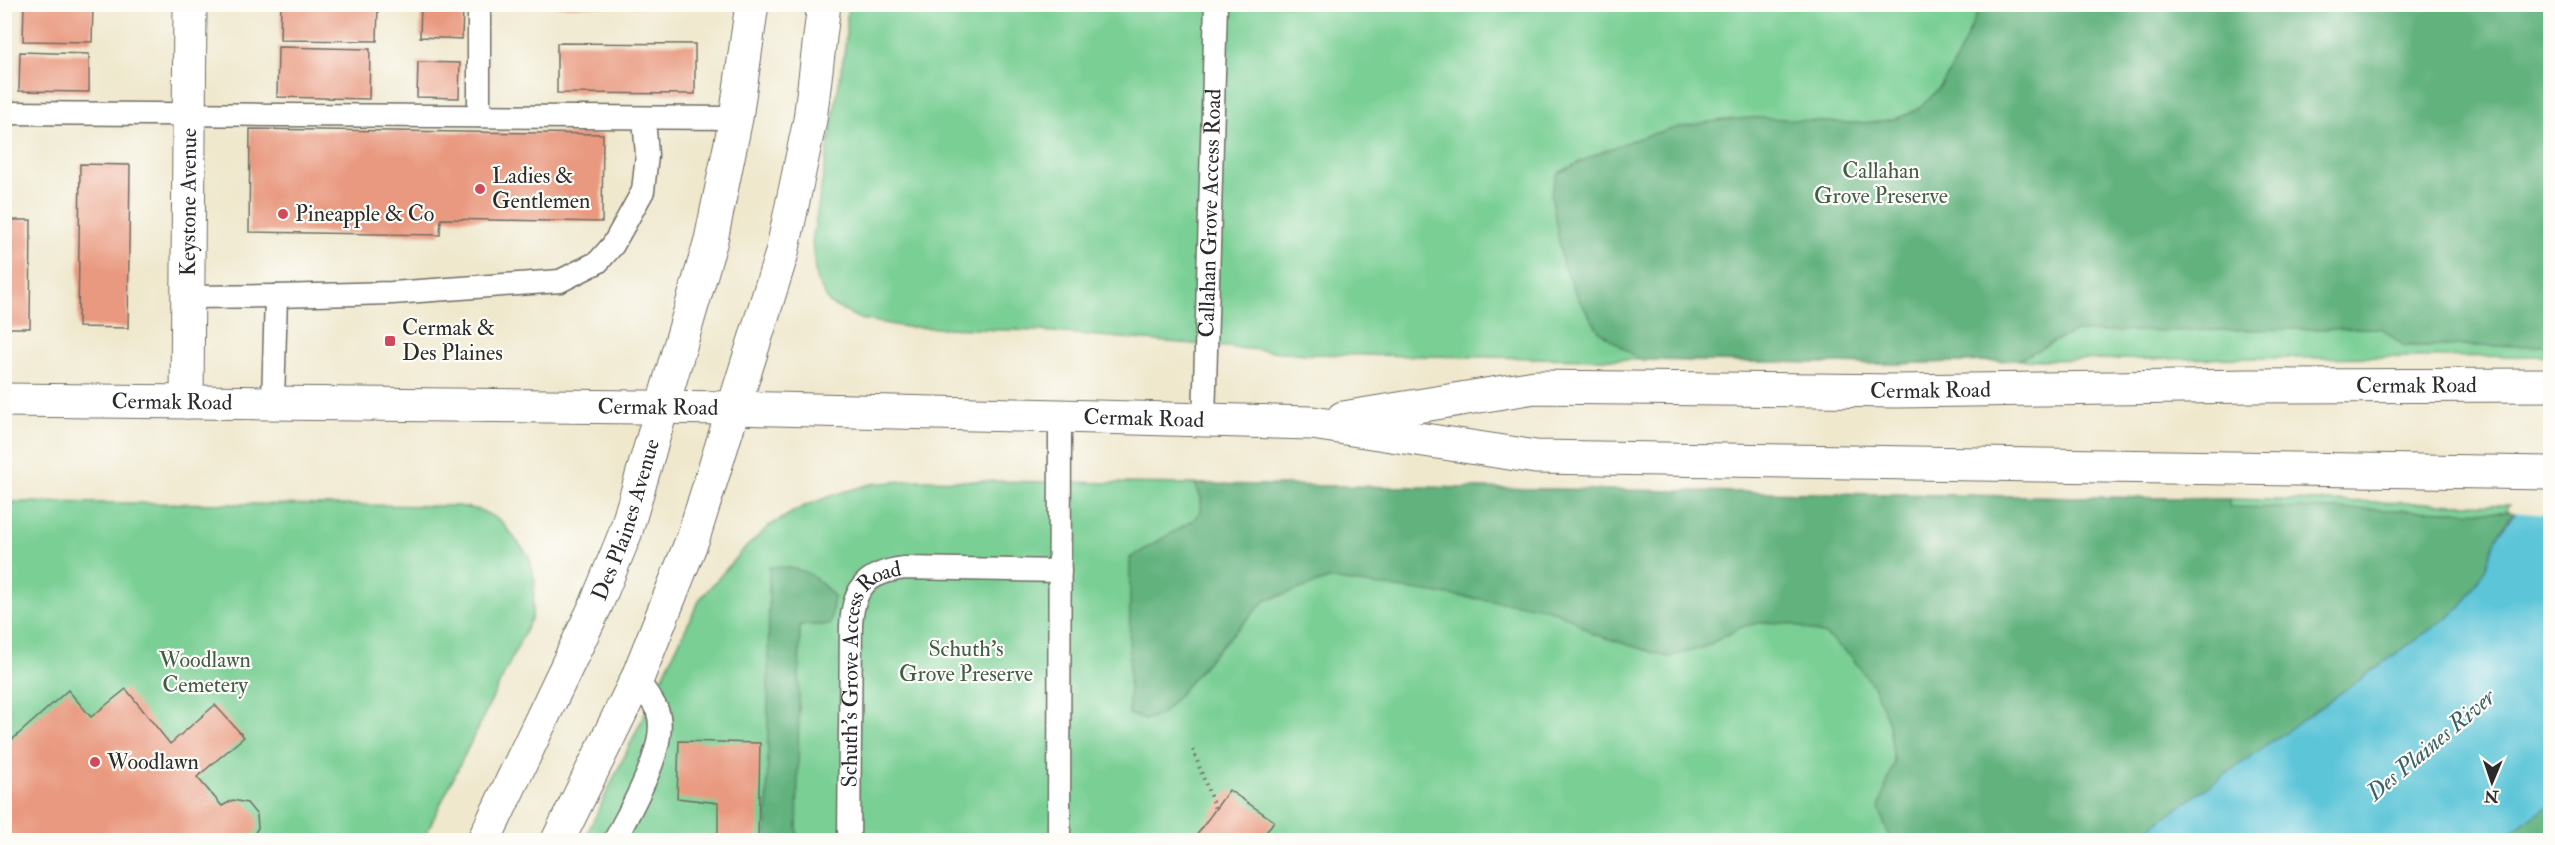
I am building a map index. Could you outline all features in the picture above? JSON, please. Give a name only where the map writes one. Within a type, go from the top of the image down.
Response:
[{"type":"main road","name":"Keystone Avenue","points":[[187,402],[190,4]]},
{"type":"main road","name":"Des Plaines Avenue","points":[[484,840],[596,605],[624,534],[711,240],[736,118],[752,4]]},
{"type":"main road","points":[[558,840],[637,678],[693,538],[782,253],[810,120],[824,4]]},
{"type":"main road","name":"Cermak Road","points":[[1312,423],[1534,387],[1897,391],[2284,385],[2550,385]]},
{"type":"main road","name":"Cermak Road","points":[[4,400],[733,408],[1312,423],[1536,457],[2540,472]]},
{"type":"lane","points":[[479,4],[479,116]]},
{"type":"lane","name":"Callahan Grove Access Road","points":[[1204,420],[1216,4]]},
{"type":"lane","points":[[4,113],[736,118]]},
{"type":"lane","points":[[188,297],[392,293],[560,281],[598,262],[613,245],[643,191],[647,155],[644,118]]},
{"type":"lane","points":[[273,403],[276,296]]},
{"type":"lane","points":[[1059,840],[1060,416]]},
{"type":"lane","name":"Schuth's Grove Access Road","points":[[849,840],[851,626],[852,607],[858,592],[869,578],[885,571],[903,568],[1060,571]]},
{"type":"lane","points":[[615,840],[657,750],[661,730],[657,711],[637,678]]},
{"type":"path","points":[[1193,750],[1215,809]]},
{"type":"green space","name":"Callahan Grove Preserve","points":[[848,5],[2550,5],[2550,356],[2018,360],[1890,364],[1306,354],[1041,331],[906,327],[860,319],[830,304],[816,279],[812,242],[845,48]]},
{"type":"green space","points":[[1981,5],[2550,5],[2550,346],[2404,346],[2381,328],[2073,332],[2018,360],[1890,364],[1640,360],[1599,331],[1579,300],[1563,265],[1551,194],[1557,174],[1579,162],[1626,143],[1701,123],[1770,118],[1858,123],[1898,118],[1927,102],[1947,77]]},
{"type":"green space","name":"Schuth's Grove Preserve","points":[[915,480],[2229,499],[2509,505],[2505,512],[2513,512],[2133,840],[584,840],[700,599],[743,550],[769,526],[802,507],[871,484]]},
{"type":"green space","points":[[1195,484],[2229,499],[2229,507],[2513,512],[2496,538],[2486,567],[2462,607],[2133,840],[1890,840],[1879,808],[1894,762],[1889,724],[1874,687],[1851,656],[1825,635],[1792,624],[1764,622],[1744,626],[1702,648],[1668,657],[1593,634],[1570,618],[1546,608],[1329,579],[1265,601],[1219,648],[1162,714],[1145,720],[1129,714],[1130,558],[1192,521],[1201,511],[1201,498]]},
{"type":"green space","name":"Woodlawn Cemetery","points":[[5,502],[459,506],[480,510],[500,520],[529,556],[535,581],[532,617],[423,840],[5,840]]},
{"type":"green space","points":[[769,567],[791,568],[806,572],[834,596],[830,625],[800,625],[797,840],[767,840]]},
{"type":"green space","points":[[2550,804],[2550,840],[2500,840]]},
{"type":"water","name":"Des Plaines River","points":[[2550,463],[2550,804],[2500,840],[2133,840],[2462,607],[2486,567],[2496,538]]},
{"type":"pier","points":[[2550,460],[2550,515],[2509,512],[2548,462]]},
{"type":"building","points":[[24,4],[93,4],[92,42],[23,41]]},
{"type":"building","points":[[281,4],[378,4],[377,41],[280,40]]},
{"type":"building","points":[[421,4],[463,4],[462,39],[420,37]]},
{"type":"building","points":[[554,4],[691,4],[691,7],[554,7]]},
{"type":"building","points":[[557,43],[695,44],[695,94],[557,93]]},
{"type":"building","points":[[278,47],[370,49],[369,99],[277,97]]},
{"type":"building","points":[[20,52],[89,54],[89,92],[19,91]]},
{"type":"building","points":[[418,62],[460,63],[459,98],[417,97]]},
{"type":"building","points":[[250,129],[603,134],[602,222],[441,219],[440,235],[249,232]]},
{"type":"building","points":[[80,164],[130,165],[128,328],[78,327]]},
{"type":"building","points":[[4,220],[31,220],[30,328],[4,328]]},
{"type":"building","name":"Woodlawn","points":[[126,689],[170,744],[215,705],[244,737],[197,777],[222,806],[233,800],[247,803],[257,815],[258,828],[250,840],[4,840],[4,747],[68,690],[91,717]]},
{"type":"building","points":[[679,741],[760,743],[758,840],[682,840],[682,835],[718,836],[718,803],[677,798]]},
{"type":"building","points":[[1229,790],[1274,821],[1261,840],[1193,840]]},
{"type":"place","name":"Ladies & Gentlemen","points":[[480,189]]},
{"type":"place","name":"Pineapple & Co","points":[[283,214]]},
{"type":"place","name":"Cermak & Des Plaines","points":[[390,341]]},
{"type":"place","name":"Woodlawn","points":[[95,762]]}]
